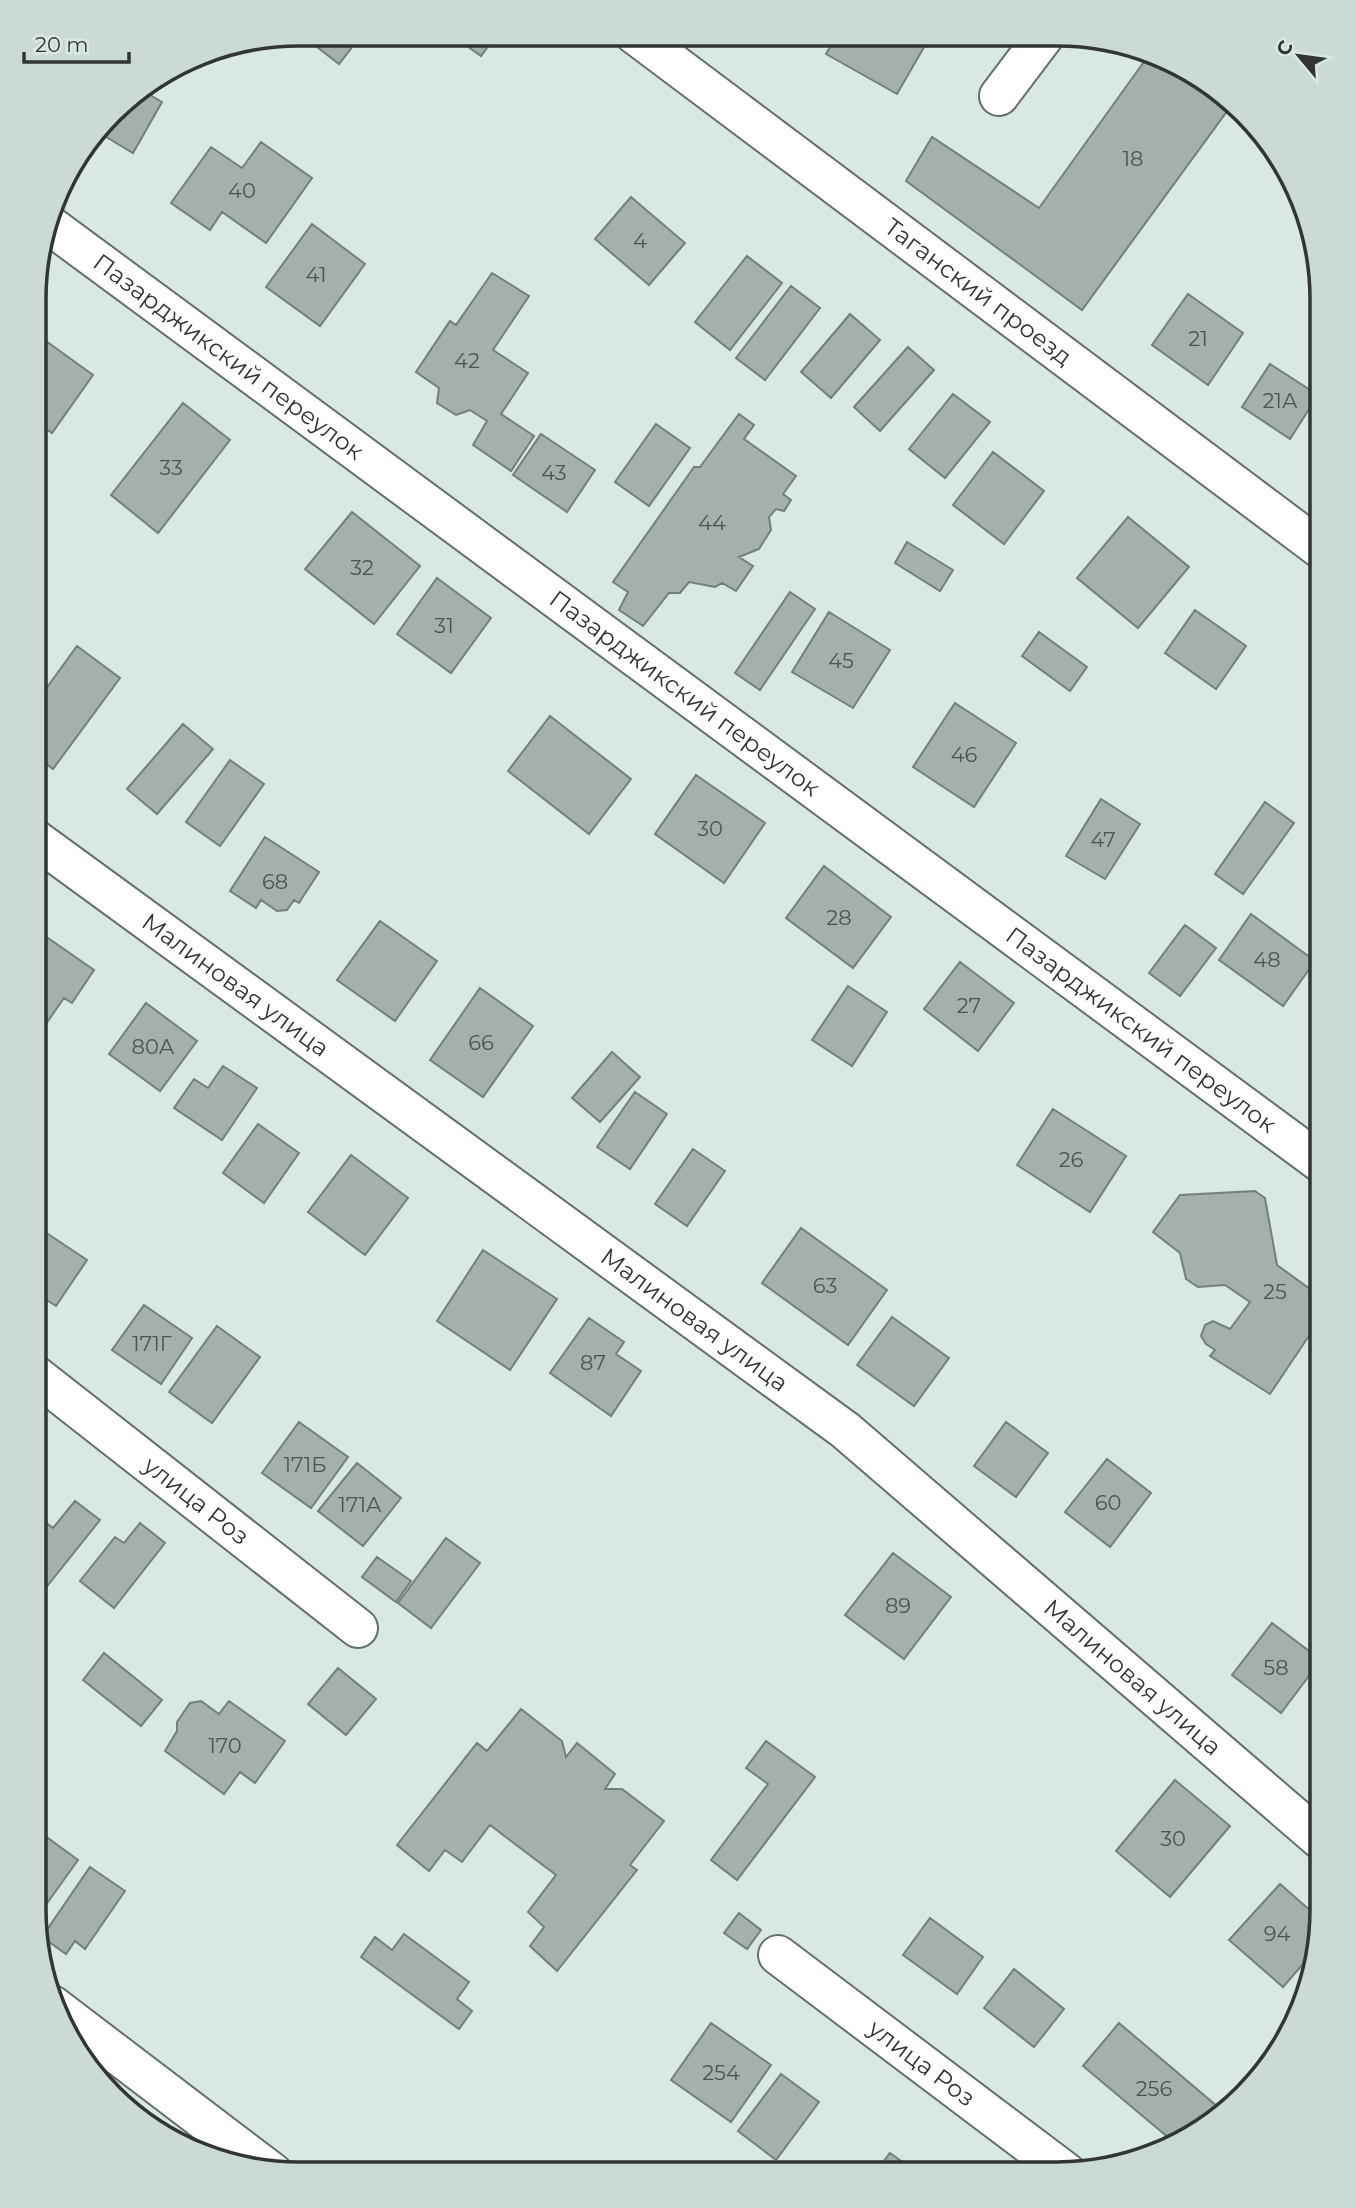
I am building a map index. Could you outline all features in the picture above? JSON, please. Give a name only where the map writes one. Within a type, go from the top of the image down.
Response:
[{"type":"street","name":"Таганский проезд","points":[[650,46],[1310,541]]},
{"type":"street","points":[[999,96],[1037,46]]},
{"type":"street","name":"Пазарджикский переулок","points":[[55,229],[1310,1155]]},
{"type":"street","name":"Малиновая улица","points":[[46,847],[845,1430],[1310,1831]]},
{"type":"street","name":"улица Роз","points":[[46,1383],[358,1628]]},
{"type":"street","name":"улица Роз","points":[[778,1955],[1052,2162]]},
{"type":"street","points":[[70,2018],[255,2159]]},
{"type":"building","points":[[316,46],[353,46],[339,64]]},
{"type":"building","points":[[467,46],[488,46],[481,56]]},
{"type":"building","points":[[831,46],[925,46],[897,94],[826,54]]},
{"type":"building","points":[[1144,61],[1183,79],[1227,112],[1082,310],[906,181],[932,137],[1039,208]]},
{"type":"building","points":[[149,94],[162,102],[133,153],[105,136]]},
{"type":"building","points":[[261,142],[312,178],[266,243],[222,212],[210,230],[171,203],[211,147],[242,168]]},
{"type":"building","points":[[631,197],[685,243],[649,285],[595,239]]},
{"type":"building","points":[[312,224],[365,264],[320,326],[266,287]]},
{"type":"building","points":[[747,256],[782,283],[730,350],[695,322]]},
{"type":"building","points":[[492,273],[529,296],[493,350],[528,373],[501,414],[534,436],[511,471],[473,445],[487,421],[470,410],[456,415],[437,403],[439,388],[416,372],[450,321],[456,325]]},
{"type":"building","points":[[791,286],[820,308],[765,380],[736,358]]},
{"type":"building","points":[[1188,294],[1243,333],[1208,385],[1152,345]]},
{"type":"building","points":[[850,314],[880,340],[831,398],[801,372]]},
{"type":"building","points":[[46,341],[93,375],[52,433],[46,429]]},
{"type":"building","points":[[908,347],[934,370],[880,431],[854,407]]},
{"type":"building","points":[[1270,364],[1310,390],[1310,408],[1290,439],[1242,407]]},
{"type":"building","points":[[953,394],[990,422],[945,478],[909,449]]},
{"type":"building","points":[[183,403],[230,440],[158,533],[111,495]]},
{"type":"building","points":[[739,414],[754,425],[744,439],[796,476],[783,494],[791,500],[784,511],[776,509],[769,517],[771,530],[759,549],[739,557],[753,566],[736,591],[722,583],[715,587],[689,582],[680,593],[669,593],[643,626],[619,610],[628,592],[613,582],[694,467],[700,467]]},
{"type":"building","points":[[656,424],[690,448],[649,506],[615,482]]},
{"type":"building","points":[[541,434],[595,470],[567,512],[513,475]]},
{"type":"building","points":[[993,452],[1044,491],[1004,544],[953,505]]},
{"type":"building","points":[[352,512],[420,566],[374,624],[305,569]]},
{"type":"building","points":[[1128,517],[1189,567],[1138,628],[1077,578]]},
{"type":"building","points":[[907,542],[953,570],[940,591],[895,563]]},
{"type":"building","points":[[437,578],[491,618],[451,673],[397,634]]},
{"type":"building","points":[[790,592],[815,609],[760,690],[735,673]]},
{"type":"building","points":[[1195,610],[1246,646],[1216,689],[1165,653]]},
{"type":"building","points":[[829,612],[890,650],[853,708],[792,672]]},
{"type":"building","points":[[1039,632],[1087,667],[1070,691],[1022,656]]},
{"type":"building","points":[[77,646],[120,678],[53,769],[46,764],[46,689]]},
{"type":"building","points":[[955,703],[1016,743],[974,807],[913,767]]},
{"type":"building","points":[[550,716],[631,779],[589,834],[508,771]]},
{"type":"building","points":[[183,724],[213,749],[157,814],[127,789]]},
{"type":"building","points":[[230,760],[264,784],[220,846],[186,822]]},
{"type":"building","points":[[696,775],[765,823],[724,883],[655,834]]},
{"type":"building","points":[[1101,799],[1140,824],[1105,879],[1066,856]]},
{"type":"building","points":[[1265,802],[1294,823],[1243,894],[1215,874]]},
{"type":"building","points":[[265,837],[319,872],[299,903],[294,900],[287,910],[277,911],[261,900],[256,908],[230,891]]},
{"type":"building","points":[[824,866],[891,917],[853,968],[786,918]]},
{"type":"building","points":[[1251,914],[1310,957],[1310,968],[1283,1006],[1219,960]]},
{"type":"building","points":[[380,921],[437,961],[395,1021],[337,980]]},
{"type":"building","points":[[1185,925],[1216,948],[1180,996],[1149,973]]},
{"type":"building","points":[[46,937],[94,970],[72,1003],[64,998],[46,1024]]},
{"type":"building","points":[[960,962],[1014,1003],[978,1051],[924,1009]]},
{"type":"building","points":[[848,986],[887,1012],[852,1066],[812,1040]]},
{"type":"building","points":[[480,988],[533,1026],[483,1097],[430,1060]]},
{"type":"building","points":[[146,1003],[197,1041],[160,1091],[109,1054]]},
{"type":"building","points":[[612,1052],[640,1077],[600,1122],[572,1098]]},
{"type":"building","points":[[223,1066],[257,1088],[222,1140],[174,1108],[194,1079],[208,1088]]},
{"type":"building","points":[[635,1092],[667,1114],[630,1169],[597,1147]]},
{"type":"building","points":[[1053,1109],[1126,1156],[1090,1212],[1017,1165]]},
{"type":"building","points":[[258,1124],[299,1153],[264,1203],[223,1173]]},
{"type":"building","points":[[693,1149],[725,1171],[687,1226],[655,1204]]},
{"type":"building","points":[[351,1155],[408,1198],[365,1255],[308,1212]]},
{"type":"building","points":[[1255,1191],[1265,1198],[1277,1265],[1310,1289],[1310,1334],[1270,1394],[1210,1356],[1215,1350],[1206,1344],[1201,1336],[1205,1325],[1213,1321],[1230,1329],[1250,1302],[1225,1285],[1198,1287],[1186,1279],[1180,1253],[1153,1232],[1180,1195]]},
{"type":"building","points":[[801,1228],[887,1290],[848,1345],[762,1283]]},
{"type":"building","points":[[46,1233],[87,1260],[56,1306],[46,1300]]},
{"type":"building","points":[[483,1250],[557,1299],[510,1370],[437,1321]]},
{"type":"building","points":[[144,1305],[192,1338],[161,1384],[112,1350]]},
{"type":"building","points":[[892,1317],[949,1358],[914,1406],[857,1365]]},
{"type":"building","points":[[589,1318],[624,1342],[616,1354],[641,1371],[611,1416],[550,1373]]},
{"type":"building","points":[[217,1326],[260,1357],[212,1423],[169,1392]]},
{"type":"building","points":[[299,1422],[348,1457],[311,1508],[262,1473]]},
{"type":"building","points":[[1006,1422],[1048,1453],[1016,1497],[974,1466]]},
{"type":"building","points":[[1107,1459],[1151,1493],[1110,1547],[1065,1512]]},
{"type":"building","points":[[357,1463],[401,1498],[363,1546],[318,1511]]},
{"type":"building","points":[[75,1501],[100,1520],[46,1588],[46,1523],[53,1528]]},
{"type":"building","points":[[140,1523],[165,1543],[114,1608],[80,1581],[115,1537],[124,1543]]},
{"type":"building","points":[[446,1538],[480,1563],[431,1628],[398,1603]]},
{"type":"building","points":[[893,1553],[951,1597],[904,1659],[845,1615]]},
{"type":"building","points":[[377,1557],[411,1581],[396,1602],[362,1577]]},
{"type":"building","points":[[1272,1623],[1310,1652],[1310,1675],[1281,1713],[1232,1675]]},
{"type":"building","points":[[104,1653],[162,1700],[141,1726],[83,1680]]},
{"type":"building","points":[[338,1668],[376,1699],[346,1735],[308,1704]]},
{"type":"building","points":[[201,1701],[219,1714],[229,1701],[285,1741],[255,1783],[240,1772],[224,1794],[165,1751],[177,1731],[177,1722],[190,1703]]},
{"type":"building","points":[[521,1709],[562,1741],[566,1757],[577,1743],[615,1774],[605,1789],[622,1789],[664,1821],[630,1865],[637,1870],[557,1971],[530,1946],[544,1927],[528,1912],[556,1875],[490,1825],[462,1862],[445,1850],[429,1871],[397,1845],[477,1743],[487,1751]]},
{"type":"building","points":[[766,1741],[815,1777],[737,1880],[711,1860],[768,1784],[746,1768]]},
{"type":"building","points":[[1175,1780],[1230,1826],[1170,1897],[1116,1851]]},
{"type":"building","points":[[46,1837],[78,1860],[46,1905]]},
{"type":"building","points":[[90,1867],[125,1891],[85,1949],[75,1941],[66,1954],[48,1941],[47,1930]]},
{"type":"building","points":[[1280,1884],[1310,1910],[1304,1963],[1283,1987],[1229,1940]]},
{"type":"building","points":[[739,1913],[761,1930],[747,1949],[724,1933]]},
{"type":"building","points":[[930,1918],[983,1957],[957,1994],[903,1955]]},
{"type":"building","points":[[404,1934],[469,1982],[457,1999],[472,2011],[459,2029],[361,1957],[375,1937],[392,1950]]},
{"type":"building","points":[[1014,1969],[1064,2009],[1034,2047],[984,2008]]},
{"type":"building","points":[[711,2023],[771,2065],[731,2122],[671,2080]]},
{"type":"building","points":[[1119,2023],[1216,2106],[1167,2137],[1083,2066]]},
{"type":"building","points":[[781,2074],[819,2102],[776,2160],[738,2131]]},
{"type":"building","points":[[890,2153],[902,2162],[883,2162]]}]
